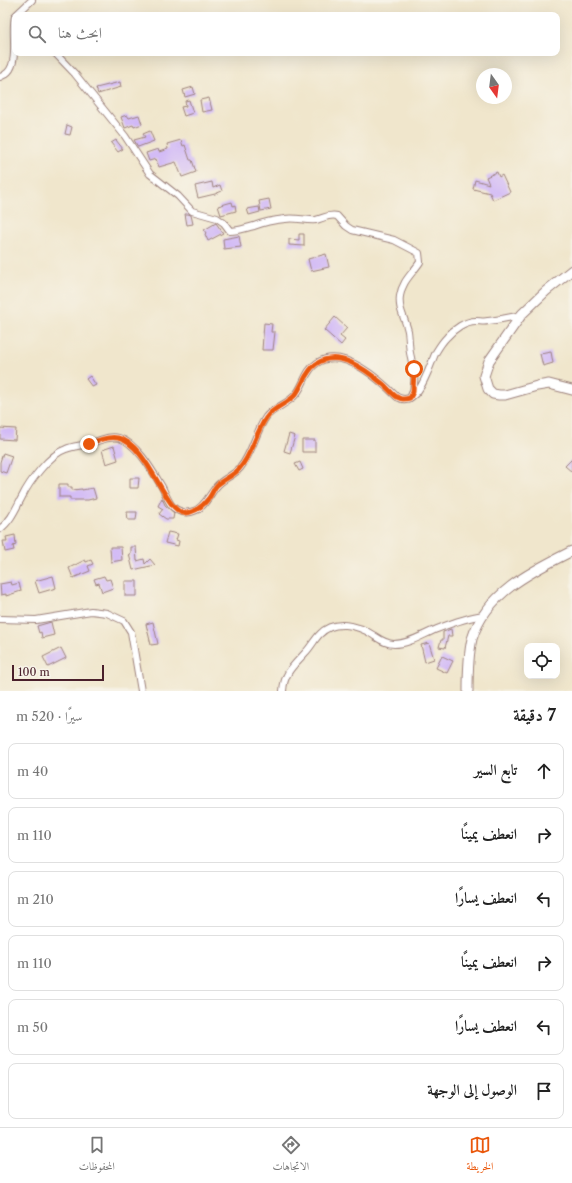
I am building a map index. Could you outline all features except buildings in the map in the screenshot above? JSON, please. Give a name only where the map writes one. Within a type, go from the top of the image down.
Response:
[{"type":"main road","points":[[572,270],[546,291],[522,314],[489,361],[484,376],[488,389],[493,394],[505,396],[537,386],[549,384],[572,390]]},
{"type":"main road","points":[[468,691],[468,666],[471,644],[475,631],[484,615],[502,593],[515,582],[546,563],[572,551]]},
{"type":"street","points":[[18,12],[32,0]]},
{"type":"street","points":[[0,77],[8,73],[12,68],[14,56]]},
{"type":"street","points":[[58,56],[80,80],[120,130],[150,174],[178,196],[192,211],[217,218],[224,223],[230,231],[238,231],[286,218],[310,220],[332,215],[337,216],[352,230],[394,240],[419,254],[420,262],[404,283],[400,296],[400,312],[408,331],[410,352],[414,369],[413,392],[410,398]]},
{"type":"street","points":[[0,529],[12,516],[24,493],[39,472],[54,455],[66,449],[89,444],[103,438],[118,438],[130,443],[145,461],[173,507],[183,513],[195,511],[208,499],[217,485],[240,469],[266,417],[290,401],[297,393],[307,373],[316,364],[326,358],[340,358],[353,363],[374,376],[396,397],[404,399],[410,398],[418,391],[436,351],[455,329],[470,322],[482,322],[522,314]]},
{"type":"street","points":[[0,619],[36,620],[91,611],[107,614],[124,621],[131,632],[141,691]]},
{"type":"street","points":[[283,691],[287,673],[310,648],[320,633],[334,626],[350,624],[364,629],[385,642],[395,644],[412,640],[438,628],[471,617],[484,615]]},
{"type":"route","points":[[89,444],[103,438],[118,438],[130,443],[145,461],[173,507],[183,513],[195,511],[208,499],[217,485],[240,469],[266,417],[290,401],[297,393],[307,373],[316,364],[326,358],[340,358],[353,363],[374,376],[400,399],[410,398],[413,392],[414,369]]}]
